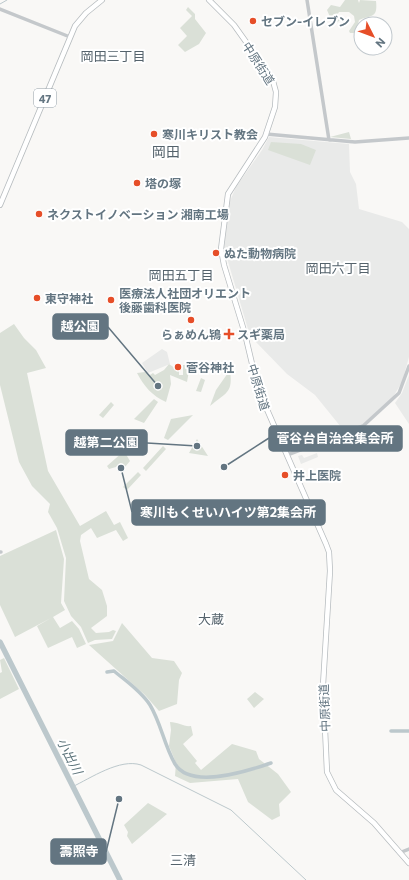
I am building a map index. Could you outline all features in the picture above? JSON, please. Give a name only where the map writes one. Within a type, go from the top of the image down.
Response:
[{"type":"main road","name":"47","points":[[0,205],[70,37],[86,12],[102,0]]},
{"type":"main road","name":"中原街道","points":[[209,0],[234,26],[260,60],[272,81],[276,92],[276,108],[260,147],[228,194],[221,249],[224,265],[245,334],[258,388],[329,552],[330,571],[323,685],[327,772],[336,790],[374,823],[409,863]]},
{"type":"street","points":[[307,0],[329,140]]},
{"type":"street","points":[[0,9],[70,37]]},
{"type":"street","points":[[266,134],[371,142],[409,138]]},
{"type":"street","points":[[287,455],[363,426],[399,393],[409,366]]},
{"type":"street","points":[[399,852],[409,849]]},
{"type":"shaded area","points":[[345,0],[358,0],[359,3],[360,0],[376,1],[376,11],[375,14],[372,16],[354,16],[349,12],[339,12],[337,15],[342,19],[336,23],[332,16],[330,17],[327,10],[331,5],[340,7]]},
{"type":"shaded area","points":[[188,7],[195,14],[195,19],[206,33],[199,44],[185,52],[178,45],[187,36],[180,28],[192,16],[186,10]]},
{"type":"shaded area","points":[[353,25],[353,33],[350,33],[349,31]]},
{"type":"shaded area","points":[[349,132],[351,139],[330,137]]},
{"type":"shaded area","points":[[269,137],[349,144],[350,172],[356,184],[359,209],[402,222],[409,229],[409,357],[402,382],[393,397],[362,425],[345,432],[315,395],[287,374],[250,336],[224,248],[230,201],[236,187],[262,150]]},
{"type":"shaded area","points":[[271,142],[301,144],[316,150],[310,165],[268,150]]},
{"type":"shaded area","points":[[14,324],[24,338],[36,350],[46,368],[27,373],[48,471],[80,526],[106,511],[114,525],[120,522],[128,538],[123,541],[116,530],[97,538],[91,528],[81,535],[80,541],[89,579],[102,590],[107,606],[107,616],[91,628],[96,633],[109,632],[113,630],[116,631],[112,639],[95,640],[88,643],[81,627],[71,616],[64,601],[66,558],[57,528],[48,512],[50,504],[32,486],[19,462],[0,385],[0,333]]},
{"type":"shaded area","points":[[162,349],[167,352],[170,364],[148,373],[142,363]]},
{"type":"shaded area","points":[[169,364],[179,371],[179,375],[183,375],[183,365],[190,365],[187,382],[170,375],[171,384],[166,402],[149,390],[137,373],[145,372],[150,375],[153,373],[155,375],[164,370]]},
{"type":"shaded area","points":[[230,370],[231,383],[228,391],[210,406],[216,390]]},
{"type":"shaded area","points":[[409,375],[409,424],[395,403],[402,393]]},
{"type":"shaded area","points":[[201,378],[205,380],[201,392],[196,391]]},
{"type":"shaded area","points":[[154,399],[158,402],[144,423],[134,419]]},
{"type":"shaded area","points":[[111,402],[114,405],[103,418],[99,415]]},
{"type":"shaded area","points":[[193,415],[168,440],[164,438],[171,419]]},
{"type":"shaded area","points":[[197,439],[208,456],[189,453]]},
{"type":"shaded area","points":[[163,446],[166,449],[146,471],[143,468]]},
{"type":"shaded area","points":[[124,451],[130,461],[125,467],[121,463],[116,467],[109,469],[107,466]]},
{"type":"shaded area","points":[[317,453],[318,457],[301,464],[298,456],[302,455],[304,458]]},
{"type":"shaded area","points":[[138,472],[141,475],[127,490],[123,487]]},
{"type":"shaded area","points":[[56,530],[64,559],[61,603],[65,610],[53,617],[60,628],[72,621],[79,629],[86,644],[77,648],[72,637],[48,648],[37,626],[51,618],[15,637],[0,605],[0,556]]},
{"type":"shaded area","points":[[122,623],[152,658],[174,661],[182,673],[179,680],[177,704],[159,711],[145,695],[89,645],[113,641]]},
{"type":"shaded area","points":[[4,658],[19,689],[0,699],[0,673],[2,672],[0,660]]},
{"type":"shaded area","points":[[255,692],[264,699],[254,708],[247,699]]},
{"type":"shaded area","points":[[170,722],[191,726],[193,735],[183,744],[197,761],[195,763],[201,770],[232,744],[256,751],[259,759],[278,774],[291,792],[279,804],[280,816],[272,820],[248,802],[238,779],[190,783],[175,776],[176,763],[169,746],[171,730]]},
{"type":"shaded area","points":[[148,803],[167,814],[132,844],[127,836],[128,832],[124,825]]},
{"type":"waterway","points":[[0,4],[7,0]]},
{"type":"waterway","name":"小出川","points":[[0,642],[120,880]]},
{"type":"waterway","points":[[107,672],[114,671],[133,686],[150,705],[157,719],[171,757],[175,764],[183,772],[194,776],[220,776],[235,774],[271,763]]},
{"type":"waterway","points":[[391,731],[409,731]]},
{"type":"waterway","points":[[72,787],[106,770],[124,764],[141,765],[231,810],[306,880]]},
{"type":"place","name":"セブン-イレブン","points":[[253,21]]},
{"type":"place","name":"寒川キリスト教会","points":[[154,134]]},
{"type":"place","name":"塔の塚","points":[[137,183]]},
{"type":"place","name":"ネクストイノベーション 湘南工場","points":[[39,214]]},
{"type":"place","name":"ぬた動物病院","points":[[216,253]]},
{"type":"place","name":"東守神社","points":[[37,298]]},
{"type":"place","name":"医療法人社団オリエント 後藤歯科医院","points":[[111,300]]},
{"type":"place","name":"らぁめん鴇","points":[[191,320]]},
{"type":"place","name":"スギ薬局","points":[[229,334]]},
{"type":"place","name":"菅谷神社","points":[[178,367]]},
{"type":"place","name":"越公園","points":[[158,386]]},
{"type":"place","name":"越第二公園","points":[[197,446]]},
{"type":"place","name":"菅谷台自治会集会所","points":[[224,467]]},
{"type":"place","name":"寒川もくせいハイツ第2集会所","points":[[121,468]]},
{"type":"place","name":"井上医院","points":[[285,475]]},
{"type":"place","name":"壽照寺","points":[[119,799]]},
{"type":"district","name":"岡田三丁目","points":[[113,56]]},
{"type":"district","name":"岡田","points":[[166,151]]},
{"type":"district","name":"岡田六丁目","points":[[338,268]]},
{"type":"district","name":"岡田五丁目","points":[[181,275]]},
{"type":"district","name":"大蔵","points":[[211,619]]},
{"type":"district","name":"三清","points":[[183,860]]}]
